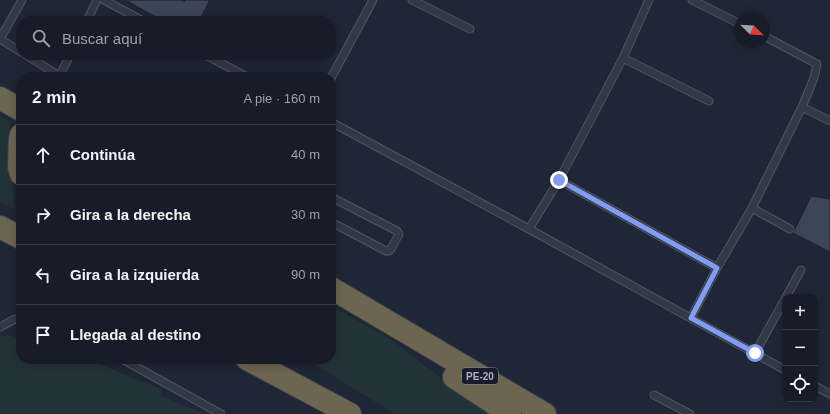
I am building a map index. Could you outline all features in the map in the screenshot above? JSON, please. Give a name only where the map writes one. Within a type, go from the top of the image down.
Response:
[{"type":"highway","points":[[0,98],[16,107]]},
{"type":"highway","points":[[0,227],[16,235]]},
{"type":"highway","name":"PE-20","points":[[336,291],[415,339],[545,414]]},
{"type":"highway","points":[[415,339],[442,369],[510,414]]},
{"type":"highway","points":[[256,364],[350,414]]},
{"type":"lane","points":[[16,49],[0,39],[22,0]]},
{"type":"lane","points":[[89,16],[97,0]]},
{"type":"lane","points":[[104,0],[134,16]]},
{"type":"lane","points":[[334,72],[372,0]]},
{"type":"lane","points":[[412,0],[470,29]]},
{"type":"lane","points":[[529,229],[559,180],[624,58],[649,0]]},
{"type":"lane","points":[[692,0],[734,21]]},
{"type":"lane","points":[[691,318],[717,268],[752,208],[802,107],[814,78],[817,64],[770,39]]},
{"type":"lane","points":[[624,58],[709,101]]},
{"type":"lane","points":[[34,60],[52,72]]},
{"type":"lane","points":[[62,72],[68,60]]},
{"type":"lane","points":[[215,60],[238,72]]},
{"type":"lane","points":[[802,107],[830,122]]},
{"type":"lane","points":[[336,125],[782,368]]},
{"type":"lane","points":[[559,180],[717,268]]},
{"type":"lane","points":[[336,200],[397,231],[399,234],[392,249],[386,251],[336,225]]},
{"type":"lane","points":[[752,208],[790,229]]},
{"type":"lane","points":[[788,294],[801,270]]},
{"type":"lane","points":[[755,353],[782,305]]},
{"type":"lane","points":[[0,327],[16,319]]},
{"type":"lane","points":[[131,364],[222,414]]},
{"type":"lane","points":[[818,388],[830,394]]},
{"type":"lane","points":[[654,395],[690,414]]},
{"type":"shaded area","points":[[0,116],[10,121],[8,155],[13,181],[14,210],[0,202]]},
{"type":"shaded area","points":[[336,309],[392,340],[490,414],[395,414],[314,364],[336,364]]},
{"type":"shaded area","points":[[8,335],[16,337],[16,364],[99,364],[161,389],[161,396],[205,414],[0,414],[0,337]]},
{"type":"building","points":[[125,0],[181,0],[184,2],[185,0],[210,0],[202,16],[154,16]]},
{"type":"building","points":[[811,196],[830,199],[830,252],[793,233]]},
{"type":"route","points":[[559,180],[717,268],[691,318],[755,353]]}]
